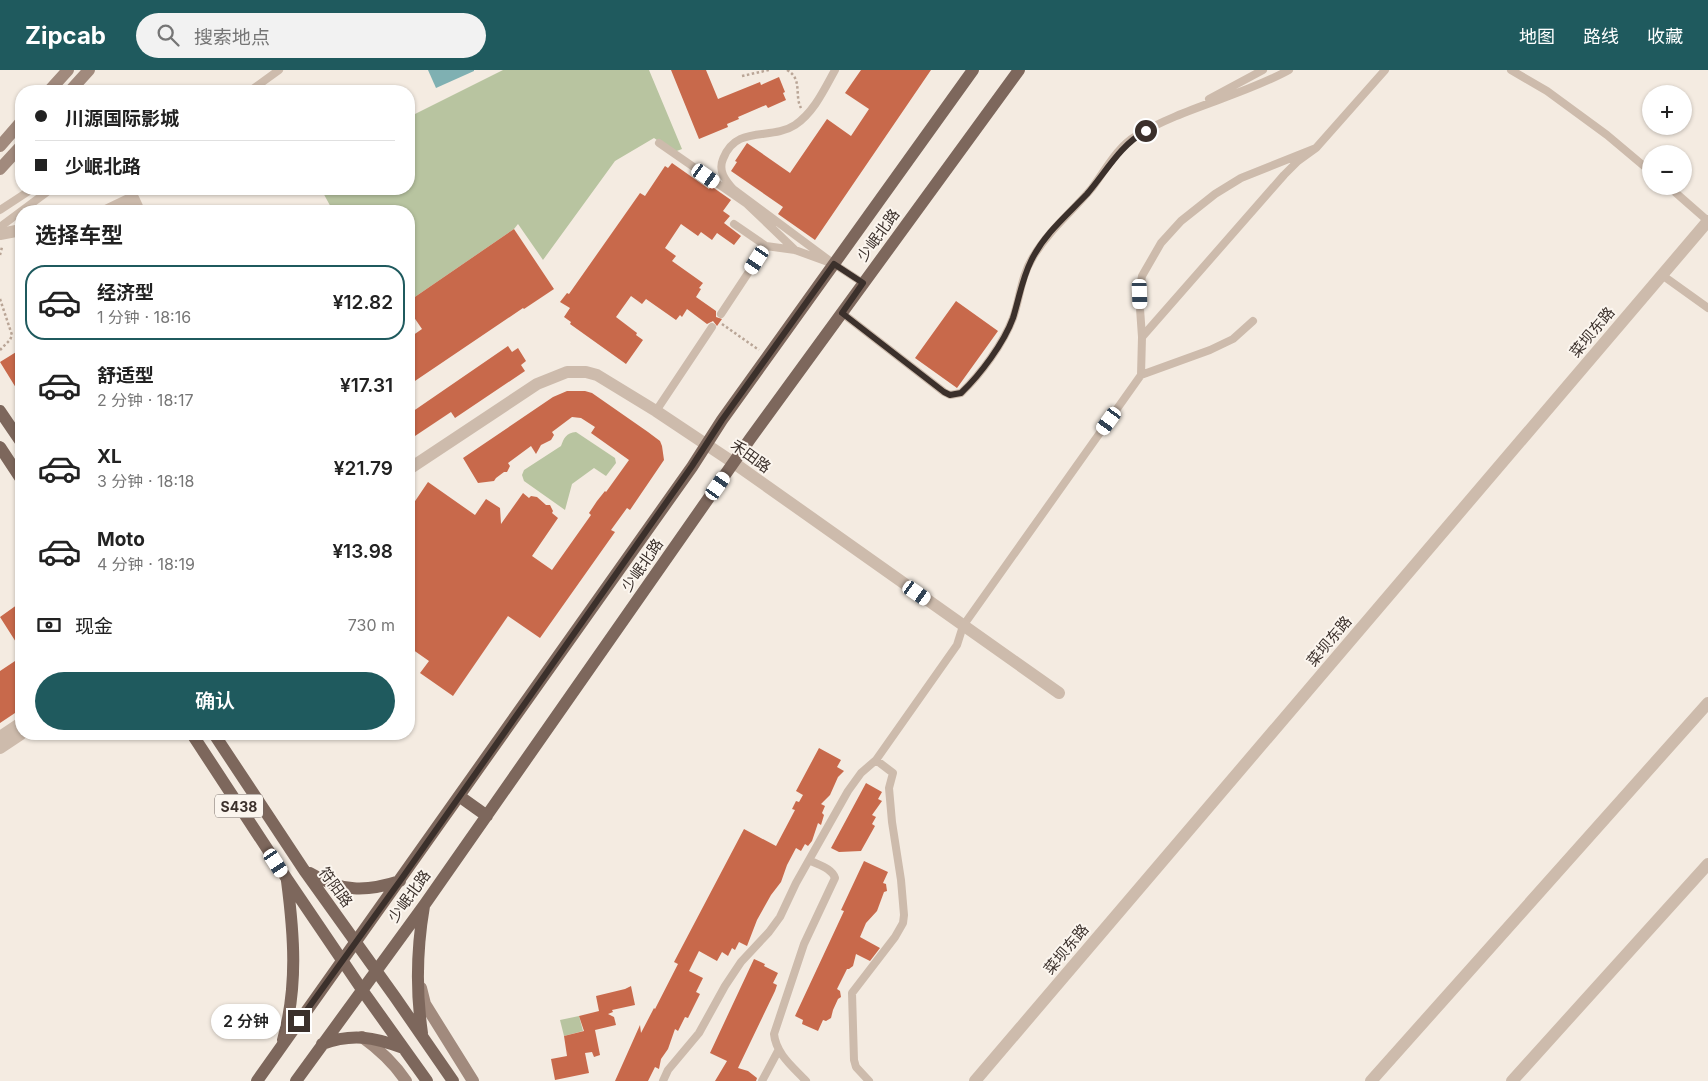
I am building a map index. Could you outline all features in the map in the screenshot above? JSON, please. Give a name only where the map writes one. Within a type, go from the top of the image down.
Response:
[{"type":"main road","name":"少岷北路","points":[[257,1081],[400,881],[706,444],[973,70]]},
{"type":"main road","name":"少岷北路","points":[[296,1081],[361,989],[425,904],[734,463],[1019,70]]},
{"type":"main road","points":[[0,411],[15,433]]},
{"type":"main road","points":[[0,447],[15,470]]},
{"type":"main road","name":"S438","points":[[196,740],[286,879],[427,1081]]},
{"type":"main road","name":"符阳路","points":[[218,740],[304,870],[376,969],[452,1081]]},
{"type":"main road","points":[[459,796],[487,816]]},
{"type":"main road","points":[[304,870],[322,881],[349,888],[382,887],[400,881]]},
{"type":"main road","points":[[280,1048],[290,1008],[294,956],[286,879]]},
{"type":"main road","points":[[423,1038],[420,1015],[419,946],[425,904]]},
{"type":"main road","points":[[322,1044],[337,1039],[362,1037],[388,1042],[404,1048]]},
{"type":"street","points":[[54,85],[68,70]]},
{"type":"street","points":[[75,85],[89,70]]},
{"type":"street","points":[[0,146],[15,129]]},
{"type":"street","points":[[0,169],[15,153]]},
{"type":"street","points":[[118,205],[133,198],[136,205]]},
{"type":"street","name":"菜坝东路","points":[[974,1081],[1708,221]]},
{"type":"street","points":[[0,234],[15,231]]},
{"type":"street","name":"禾田路","points":[[415,465],[525,391],[552,377],[567,372],[586,372],[597,375],[656,411],[734,463],[1059,693]]},
{"type":"street","points":[[1371,1081],[1708,703]]},
{"type":"street","points":[[0,737],[15,727]]},
{"type":"street","points":[[0,748],[15,738]]},
{"type":"street","points":[[1512,1081],[1708,864]]},
{"type":"street","points":[[419,982],[425,1004],[473,1081]]},
{"type":"street","points":[[362,1037],[383,1052],[406,1081]]},
{"type":"lane","points":[[258,85],[279,70]]},
{"type":"lane","points":[[835,70],[818,100],[806,115],[792,127],[781,131],[748,135],[741,138],[725,153],[721,165],[722,173],[733,189],[834,264],[863,283]]},
{"type":"lane","points":[[842,313],[944,392],[950,395],[961,393],[998,348],[1008,330],[1031,260],[1045,239],[1091,188],[1126,144],[1146,131],[1194,108],[1263,70]]},
{"type":"lane","points":[[1194,108],[1242,92],[1289,70]]},
{"type":"lane","points":[[1142,337],[1284,175],[1298,161],[1316,148],[1385,70]]},
{"type":"lane","points":[[1511,70],[1547,90],[1607,135],[1642,164]]},
{"type":"lane","points":[[659,143],[747,204],[795,250]]},
{"type":"lane","points":[[1142,375],[1140,294],[1142,276],[1161,243],[1181,221],[1215,194],[1241,178],[1316,148]]},
{"type":"lane","points":[[0,210],[23,195]]},
{"type":"lane","points":[[30,205],[43,195]]},
{"type":"lane","points":[[1678,195],[1708,221]]},
{"type":"lane","points":[[0,227],[15,216]]},
{"type":"lane","points":[[734,224],[766,246],[795,250],[834,264]]},
{"type":"lane","points":[[720,318],[766,246]]},
{"type":"lane","points":[[1662,275],[1708,308]]},
{"type":"lane","points":[[663,1081],[668,1070],[699,1033],[725,986],[742,962],[780,917],[809,860],[848,792],[861,773],[876,760],[957,645],[963,626],[1142,375],[1210,350],[1233,339],[1253,321]]},
{"type":"lane","points":[[656,411],[712,327]]},
{"type":"lane","points":[[869,1081],[856,1067],[854,1060],[852,993],[895,937],[903,924],[904,915],[889,788],[893,772],[876,760]]},
{"type":"lane","points":[[806,1081],[778,1051],[774,1034],[776,1022],[804,944],[835,878],[830,870],[809,860]]},
{"type":"lane","points":[[762,1081],[778,1051]]},
{"type":"path","points":[[742,76],[769,70]]},
{"type":"path","points":[[787,70],[795,78],[798,88],[798,102],[806,115]]},
{"type":"path","points":[[0,299],[12,335],[10,340],[0,350]]},
{"type":"path","points":[[720,318],[768,357]]},
{"type":"green space","points":[[503,70],[649,70],[682,149],[674,152],[654,138],[615,161],[543,260],[518,224],[514,229],[415,297],[415,205],[330,205],[324,195],[415,195],[415,114]]},
{"type":"green space","points":[[576,432],[615,458],[616,463],[606,476],[594,468],[572,484],[565,510],[524,481],[522,475],[524,470],[561,446],[564,438]]},
{"type":"green space","points":[[579,1016],[583,1031],[564,1036],[560,1020]]},
{"type":"water","points":[[428,70],[474,70],[474,71],[436,88]]},
{"type":"building","points":[[671,70],[706,70],[718,99],[760,82],[761,85],[779,77],[786,100],[768,108],[766,105],[738,117],[739,119],[727,124],[728,127],[699,139]]},
{"type":"building","points":[[861,70],[931,70],[815,240],[778,214],[783,207],[731,171],[747,143],[790,173],[827,119],[851,136],[869,109],[845,93]]},
{"type":"building","points":[[672,163],[709,189],[711,186],[731,200],[723,211],[730,216],[724,223],[741,236],[734,245],[717,233],[712,240],[701,232],[698,236],[681,224],[665,248],[676,256],[672,261],[703,283],[696,297],[716,311],[716,317],[722,319],[717,326],[713,321],[707,324],[687,309],[682,317],[680,315],[676,320],[646,299],[642,304],[631,296],[616,317],[643,340],[626,364],[570,324],[571,322],[564,317],[570,308],[560,302],[567,293],[569,294],[640,193],[645,196],[665,166],[668,168]]},
{"type":"building","points":[[514,229],[554,289],[415,381],[415,334],[422,329],[415,319],[415,297]]},
{"type":"building","points":[[956,301],[998,331],[957,388],[915,358]]},
{"type":"building","points":[[508,346],[512,352],[518,348],[526,361],[521,365],[525,371],[455,418],[451,412],[415,436],[415,410]]},
{"type":"building","points":[[15,353],[15,386],[0,362]]},
{"type":"building","points":[[567,391],[592,393],[660,441],[664,460],[630,510],[627,508],[611,530],[615,532],[540,638],[508,616],[453,696],[420,673],[429,661],[415,651],[415,501],[428,482],[475,515],[486,499],[500,508],[501,524],[523,493],[529,498],[531,496],[537,497],[546,505],[550,505],[552,513],[558,518],[532,556],[552,570],[591,515],[589,513],[597,501],[606,492],[629,460],[591,433],[595,427],[581,418],[572,417],[552,432],[554,435],[551,440],[541,445],[536,454],[531,446],[508,463],[510,466],[507,472],[504,472],[494,481],[478,483],[463,458],[553,397]]},
{"type":"building","points":[[15,606],[15,641],[0,617]]},
{"type":"building","points":[[15,661],[15,713],[0,723],[0,671]]},
{"type":"building","points":[[819,748],[841,760],[837,767],[844,771],[838,777],[830,795],[821,804],[825,806],[822,813],[824,815],[821,825],[818,823],[812,841],[808,846],[805,844],[801,851],[796,848],[781,882],[771,895],[757,920],[747,946],[739,942],[735,950],[732,948],[728,956],[722,952],[717,961],[699,951],[689,971],[703,978],[696,992],[700,994],[688,1018],[685,1017],[678,1031],[675,1029],[668,1049],[661,1059],[659,1069],[655,1067],[648,1081],[615,1081],[640,1025],[641,1033],[678,964],[674,962],[744,829],[776,846],[795,810],[792,809],[796,801],[799,802],[803,795],[796,791]]},
{"type":"building","points":[[866,783],[882,792],[878,799],[882,801],[872,815],[876,817],[872,824],[875,826],[861,851],[839,852],[831,848]]},
{"type":"building","points":[[864,861],[888,872],[883,883],[886,884],[887,891],[884,892],[877,911],[866,923],[860,937],[880,948],[870,961],[856,954],[853,966],[847,969],[837,989],[840,991],[841,997],[838,999],[831,1018],[826,1021],[823,1020],[818,1031],[802,1024],[803,1020],[795,1016],[844,911],[841,910]]},
{"type":"building","points":[[754,959],[778,973],[773,983],[777,985],[775,991],[738,1068],[748,1071],[757,1078],[756,1081],[715,1081],[727,1061],[710,1053]]},
{"type":"building","points":[[631,986],[635,1005],[612,1010],[613,1012],[608,1014],[614,1017],[616,1025],[595,1030],[600,1055],[594,1057],[592,1052],[585,1053],[589,1073],[555,1080],[551,1059],[567,1056],[564,1036],[584,1031],[579,1016],[599,1011],[596,996]]},
{"type":"route","points":[[299,1021],[400,881],[692,466],[722,420],[834,264],[863,283],[842,313],[944,392],[950,395],[961,393],[998,348],[1008,330],[1031,260],[1045,239],[1066,214],[1079,203],[1126,144],[1134,137],[1146,131]]}]
